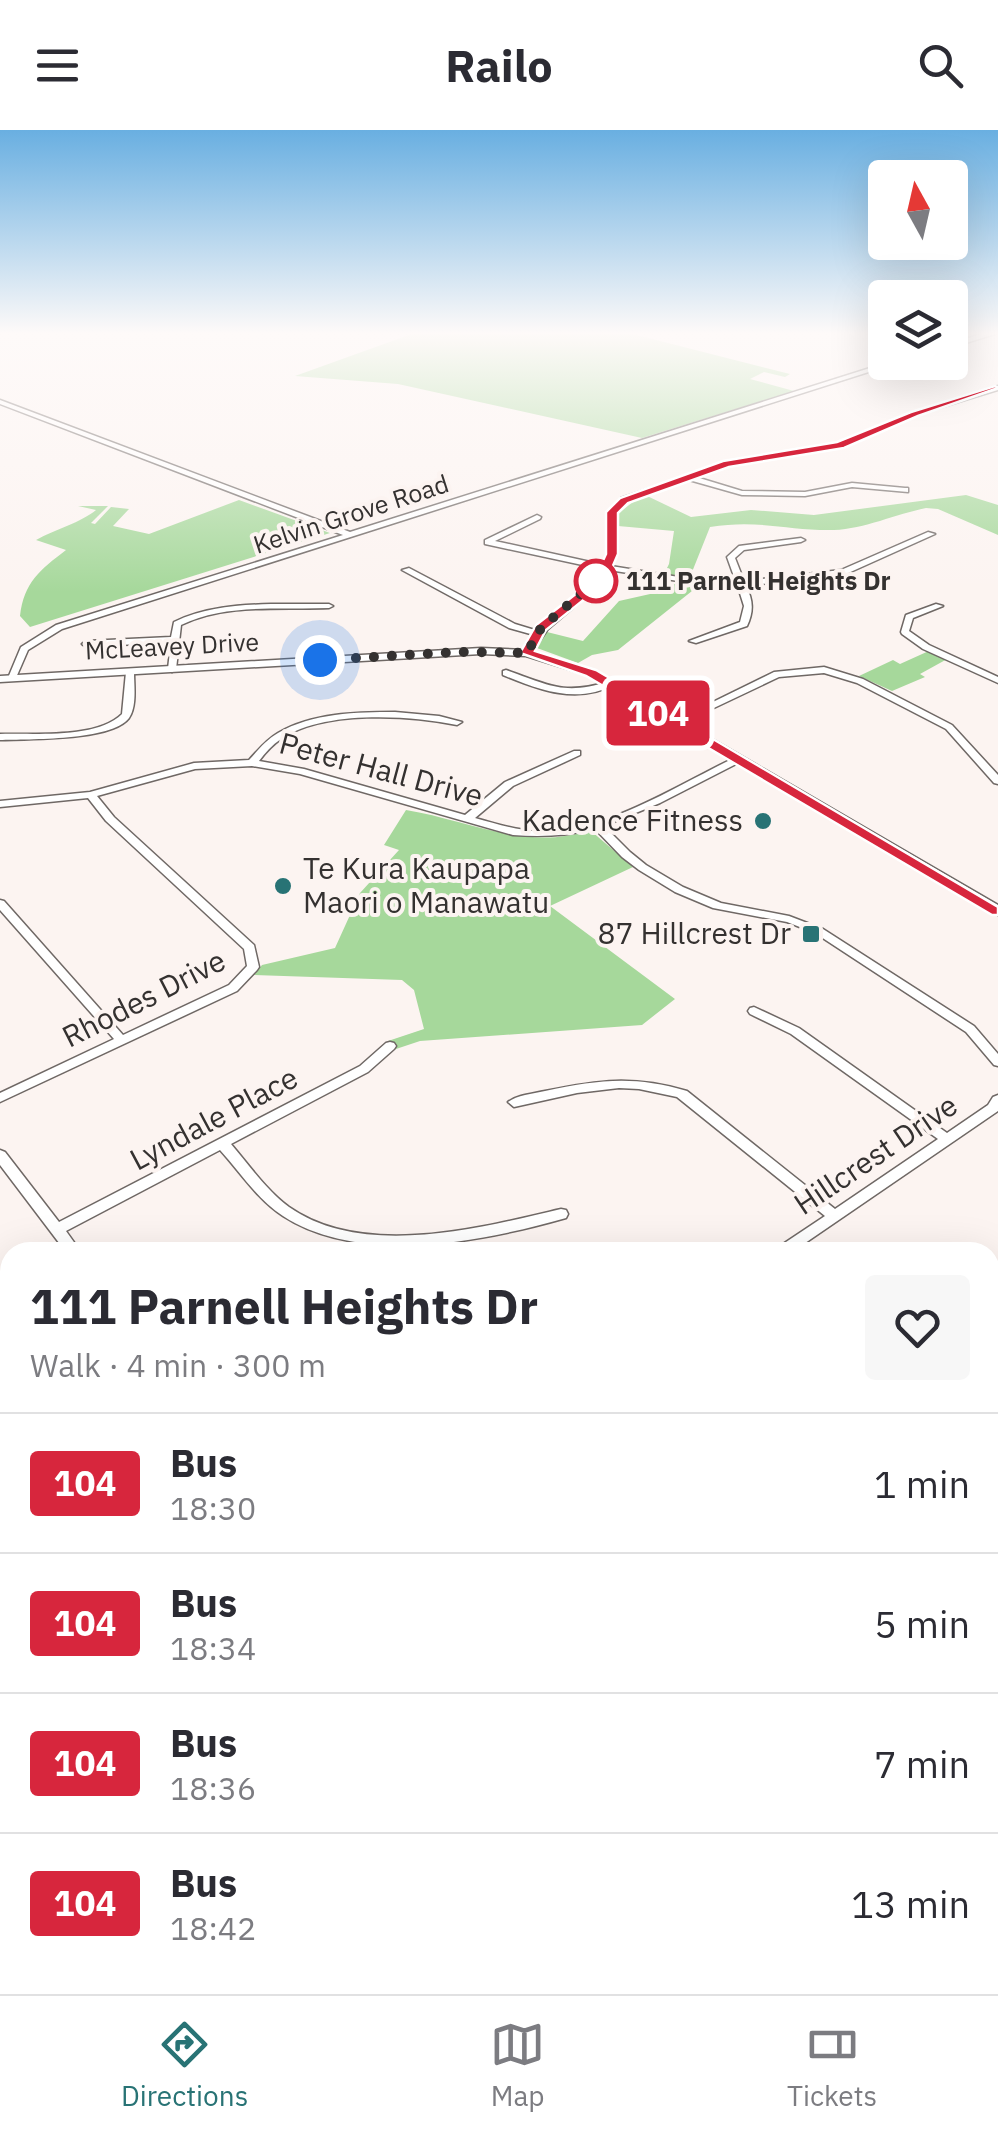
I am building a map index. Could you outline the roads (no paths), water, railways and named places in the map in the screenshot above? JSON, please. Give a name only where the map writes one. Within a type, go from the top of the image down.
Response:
[{"type":"main road","name":"McLeavey Drive","points":[[6,678],[452,652],[527,653],[574,665],[610,684],[998,911]]},
{"type":"street","points":[[42,418],[350,535]]},
{"type":"street","name":"Kelvin Grove Road","points":[[6,678],[18,656],[42,634],[720,418]]},
{"type":"street","points":[[527,653],[536,633],[586,592],[606,568],[612,554],[612,512],[617,506],[638,493],[738,461],[840,445],[904,418]]},
{"type":"street","points":[[687,477],[742,493],[805,494],[852,485],[905,490]]},
{"type":"street","points":[[537,517],[488,542],[707,586],[843,572],[932,534]]},
{"type":"street","points":[[693,641],[744,624],[750,610],[731,556],[742,548],[800,540]]},
{"type":"street","points":[[406,570],[512,626],[536,633]]},
{"type":"street","points":[[172,670],[176,624],[200,614],[328,606]]},
{"type":"street","points":[[939,606],[909,617],[905,632],[926,647],[998,680]]},
{"type":"street","points":[[86,644],[175,640]]},
{"type":"street","points":[[675,723],[777,674],[824,670],[860,682],[949,727],[998,781]]},
{"type":"street","points":[[0,737],[88,732],[115,724],[126,712],[130,672]]},
{"type":"street","points":[[506,673],[552,692],[582,694],[610,684]]},
{"type":"street","points":[[252,763],[286,732],[321,721],[428,715],[457,722]]},
{"type":"street","points":[[467,819],[509,784],[578,753]]},
{"type":"street","name":"Peter Hall Drive","points":[[0,804],[91,795],[180,768],[252,763],[302,771],[514,832],[547,836],[598,826],[737,760]]},
{"type":"street","name":"Rhodes Drive","points":[[0,1098],[234,988],[251,970],[250,948],[110,819],[91,795]]},
{"type":"street","points":[[598,826],[629,857],[699,898],[734,910],[794,919],[820,931],[970,1029],[998,1062]]},
{"type":"street","points":[[0,904],[6,919],[121,1040]]},
{"type":"street","points":[[754,1011],[795,1030],[947,1139]]},
{"type":"street","name":"Lyndale Place","points":[[57,1229],[364,1068],[390,1046]]},
{"type":"street","points":[[514,1102],[629,1081],[656,1084],[682,1094],[834,1216]]},
{"type":"street","name":"Hillcrest Drive","points":[[796,1242],[993,1108],[998,1100]]},
{"type":"street","points":[[222,1144],[284,1211],[324,1232],[397,1239],[471,1231],[561,1214]]},
{"type":"street","points":[[0,1155],[67,1242]]},
{"type":"place","name":"111 Parnell Heights Dr","points":[[596,581]]},
{"type":"place","name":"Kadence Fitness","points":[[763,821]]},
{"type":"place","name":"Te Kura Kaupapa Maori o Manawatu","points":[[283,886]]},
{"type":"place","name":"87 Hillcrest Dr","points":[[811,934]]}]
